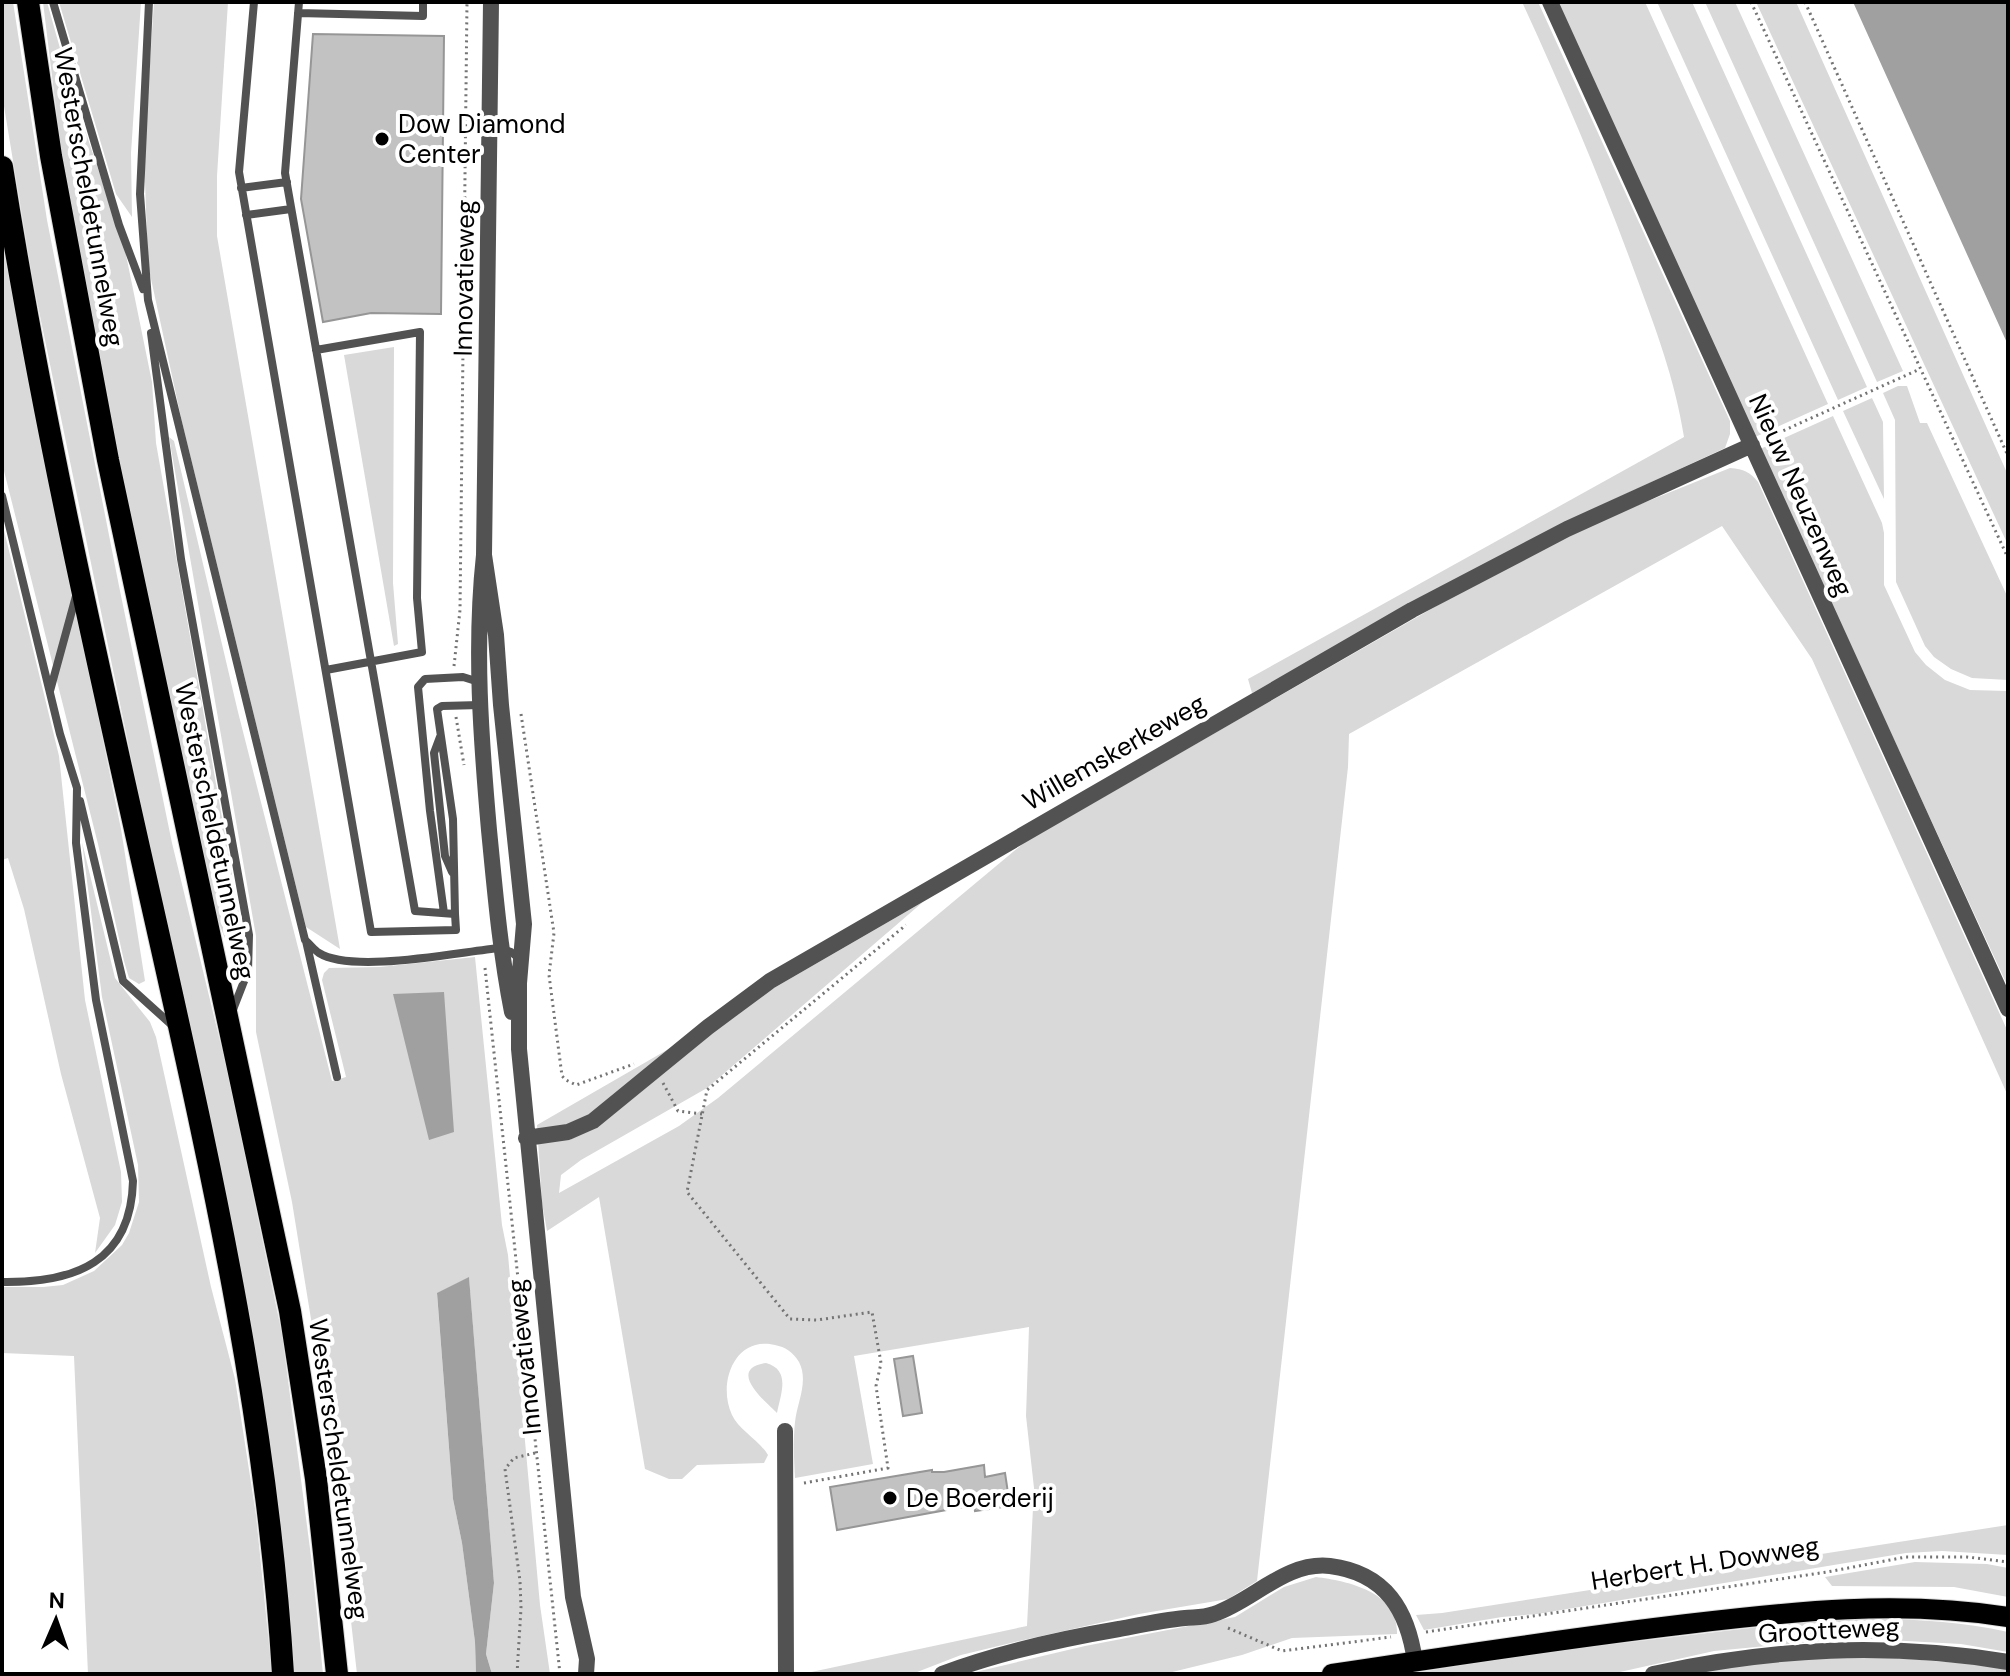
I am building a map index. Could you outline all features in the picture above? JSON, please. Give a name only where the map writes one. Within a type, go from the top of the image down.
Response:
[{"type":"highway","name":"Westerscheldetunnelweg","points":[[28,2],[51,156],[108,460],[290,1311],[316,1479],[337,1674]]},
{"type":"highway","points":[[2,167],[26,307],[80,578],[240,1322],[272,1546],[283,1674]]},
{"type":"main road","name":"Herbert H. Dowweg","points":[[1332,1674],[1597,1635],[1795,1611],[1920,1607],[1961,1609],[2008,1617]]},
{"type":"street","name":"Innovatieweg","points":[[491,2],[484,555],[479,600],[479,682],[500,948],[519,1049]]},
{"type":"street","name":"Nieuw Neuzenweg","points":[[1550,2],[2008,1009]]},
{"type":"street","name":"Willemskerkeweg","points":[[526,1138],[568,1132],[593,1121],[770,981],[1249,702],[1495,565],[1752,445]]},
{"type":"street","name":"Innovatieweg","points":[[484,555],[496,635],[524,924],[519,1049],[526,1138],[573,1597],[586,1666],[598,1674]]},
{"type":"street","points":[[479,682],[499,685]]},
{"type":"street","points":[[480,705],[501,705]]},
{"type":"street","points":[[785,1431],[786,1674]]},
{"type":"street","points":[[942,1674],[966,1665],[1116,1629],[1188,1617],[1201,1619],[1232,1607],[1286,1574],[1308,1567],[1329,1566],[1346,1570],[1382,1588],[1398,1606],[1411,1634],[1415,1662]]},
{"type":"street","name":"Grootteweg","points":[[1653,1674],[1692,1665],[1849,1648],[1906,1650],[2008,1662]]},
{"type":"lane","points":[[53,2],[119,225],[148,300],[337,1077]]},
{"type":"lane","points":[[149,2],[140,194],[156,380],[181,559],[249,935],[248,971],[229,1021]]},
{"type":"lane","points":[[254,2],[239,172],[241,188],[371,932],[456,930],[453,819],[437,709],[442,706],[480,705]]},
{"type":"lane","points":[[299,2],[285,173],[291,209],[415,911],[455,914]]},
{"type":"lane","points":[[298,13],[423,16],[423,2]]},
{"type":"lane","points":[[241,188],[287,182]]},
{"type":"lane","points":[[246,215],[291,209]]},
{"type":"lane","points":[[316,350],[420,332],[417,598],[422,652],[326,670]]},
{"type":"lane","points":[[2,496],[123,981],[180,1032]]},
{"type":"lane","points":[[50,692],[65,645],[80,578]]},
{"type":"lane","points":[[444,913],[418,687],[425,679],[463,677],[479,682]]},
{"type":"lane","points":[[440,736],[434,753],[445,856],[453,875]]},
{"type":"lane","points":[[423,739],[434,753]]},
{"type":"lane","points":[[2,1282],[41,1280],[84,1270],[107,1253],[117,1241],[130,1211],[132,1169],[96,1000],[76,843],[77,788]]},
{"type":"lane","points":[[438,873],[445,856]]},
{"type":"lane","points":[[305,940],[319,953],[360,962],[500,948],[521,960]]},
{"type":"path","points":[[1751,2],[2008,558]]},
{"type":"path","points":[[1805,2],[2008,456]]},
{"type":"path","points":[[1752,445],[1920,369]]},
{"type":"path","points":[[520,701],[554,933],[549,975],[562,1076],[576,1085],[646,1060],[656,1070],[678,1111],[702,1114]]},
{"type":"path","points":[[785,1486],[888,1468],[876,1386],[881,1363],[872,1312],[817,1320],[790,1319],[687,1192],[707,1090],[910,922]]},
{"type":"path","name":"Innovatieweg","points":[[502,1142],[560,1674]]},
{"type":"path","name":"Innovatieweg","points":[[517,1674],[520,1581],[505,1469],[514,1458],[535,1453]]},
{"type":"path","name":"Herbert H. Dowweg","points":[[1201,1619],[1282,1651],[1827,1572],[1906,1557],[1967,1557],[2008,1562]]},
{"type":"shaded area","points":[[2,2],[13,2],[47,220],[119,586],[172,843],[227,1070],[282,1334],[323,1674],[294,1674],[145,825],[33,282],[2,94]]},
{"type":"shaded area","points":[[43,2],[47,2],[72,91],[125,250],[152,382],[156,443],[243,937],[243,948],[235,954],[231,954],[210,900],[198,855],[69,216]]},
{"type":"shaded area","points":[[59,2],[141,2],[131,153],[132,217],[116,194]]},
{"type":"shaded area","points":[[154,2],[228,2],[217,176],[217,236],[340,949],[306,927],[182,422],[148,265],[144,153]]},
{"type":"shaded area","points":[[1522,2],[1538,2],[1730,421],[1725,448],[1567,521],[1252,693],[1248,679],[1684,437],[1670,374],[1635,273],[1581,136]]},
{"type":"shaded area","points":[[1558,2],[1645,2],[1828,404],[1755,437]]},
{"type":"shaded area","points":[[1657,2],[1692,2],[1867,387],[1838,400]]},
{"type":"shaded area","points":[[1705,2],[1735,2],[1903,371],[1877,382]]},
{"type":"shaded area","points":[[1756,2],[1796,2],[2008,475],[2008,545]]},
{"type":"shaded area","points":[[1853,2],[2008,2],[2008,345]]},
{"type":"shaded area","points":[[2,243],[121,829],[145,981],[139,984],[129,978],[124,961],[98,844],[2,463]]},
{"type":"shaded area","points":[[394,347],[393,583],[398,644],[394,646],[344,355]]},
{"type":"shaded area","points":[[1898,386],[1907,386],[1920,423],[1927,423],[2008,598],[2008,680],[1972,678],[1934,657],[1925,646],[1896,582],[1895,420],[1883,393]]},
{"type":"shaded area","points":[[1872,398],[1883,422],[1884,499],[1843,411]]},
{"type":"shaded area","points":[[1833,416],[1882,523],[1884,585],[1915,652],[1945,680],[1970,690],[2008,691],[2008,987],[1760,449]]},
{"type":"shaded area","points":[[169,437],[174,441],[238,712],[332,1081],[346,1077],[322,980],[329,968],[380,967],[475,957],[502,1225],[508,1255],[540,1605],[550,1674],[492,1674],[486,1654],[494,1583],[469,1278],[437,1294],[453,1499],[462,1543],[475,1642],[476,1674],[357,1674],[330,1436],[292,1202],[256,1032],[256,936]]},
{"type":"shaded area","points":[[1730,468],[1746,472],[1758,482],[2008,1032],[2008,1096],[1812,659],[1722,526],[1349,734],[1348,767],[1257,1581],[1228,1599],[1139,1614],[1015,1642],[961,1655],[912,1674],[802,1674],[1027,1626],[1034,1488],[1026,1416],[1029,1327],[854,1356],[873,1464],[795,1478],[794,1429],[803,1384],[802,1369],[794,1355],[782,1347],[761,1344],[749,1347],[740,1354],[728,1376],[728,1402],[735,1420],[768,1455],[764,1463],[697,1465],[682,1479],[669,1479],[645,1469],[599,1197],[547,1231],[537,1125],[923,902],[707,1088],[581,1160],[561,1175],[559,1193],[679,1126],[718,1098],[1025,842],[1508,565],[1569,533]]},
{"type":"shaded area","points":[[2,522],[59,756],[85,1000],[121,1172],[122,1202],[115,1225],[95,1253],[100,1218],[61,1074],[24,909],[8,858],[2,860]]},
{"type":"shaded area","points":[[82,842],[115,978],[150,1022],[156,1037],[211,1287],[235,1379],[256,1515],[272,1674],[88,1674],[74,1356],[2,1353],[2,1287],[63,1285],[94,1271],[122,1245],[139,1202],[138,1165],[102,997]]},
{"type":"shaded area","points":[[444,992],[454,1132],[429,1140],[393,994]]},
{"type":"shaded area","points":[[469,1277],[494,1583],[486,1654],[492,1674],[476,1674],[475,1642],[462,1543],[453,1499],[437,1293]]},
{"type":"shaded area","points":[[766,1363],[774,1366],[782,1377],[777,1413],[752,1386],[749,1378],[754,1366]]},
{"type":"shaded area","points":[[2008,1525],[2008,1555],[1942,1551],[1906,1553],[1424,1630],[1416,1615],[1442,1613]]},
{"type":"shaded area","points":[[1915,1562],[1987,1564],[2008,1568],[2008,1597],[1954,1587],[1832,1586],[1825,1577]]},
{"type":"shaded area","points":[[1316,1577],[1356,1586],[1381,1599],[1390,1608],[1397,1634],[1292,1638],[1242,1655],[1164,1674],[967,1674],[1085,1646],[1235,1617],[1284,1587]]},
{"type":"shaded area","points":[[1819,1620],[1914,1620],[1985,1627],[2008,1632],[2008,1652],[1961,1644],[1852,1638],[1714,1651],[1611,1674],[1407,1674],[1546,1652]]},
{"type":"shaded area","points":[[1822,1652],[2008,1667],[2008,1674],[1669,1674]]},
{"type":"building","points":[[313,34],[444,36],[441,314],[371,313],[323,322],[301,199]]},
{"type":"building","points":[[913,1356],[922,1413],[903,1416],[894,1359]]},
{"type":"building","name":"De Boerderij","points":[[984,1465],[985,1477],[1005,1473],[1010,1506],[975,1511],[974,1505],[837,1530],[830,1487],[932,1470],[944,1472]]},
{"type":"place","name":"Dow Diamond Center","points":[[382,139]]},
{"type":"place","name":"De Boerderij","points":[[890,1498]]}]
